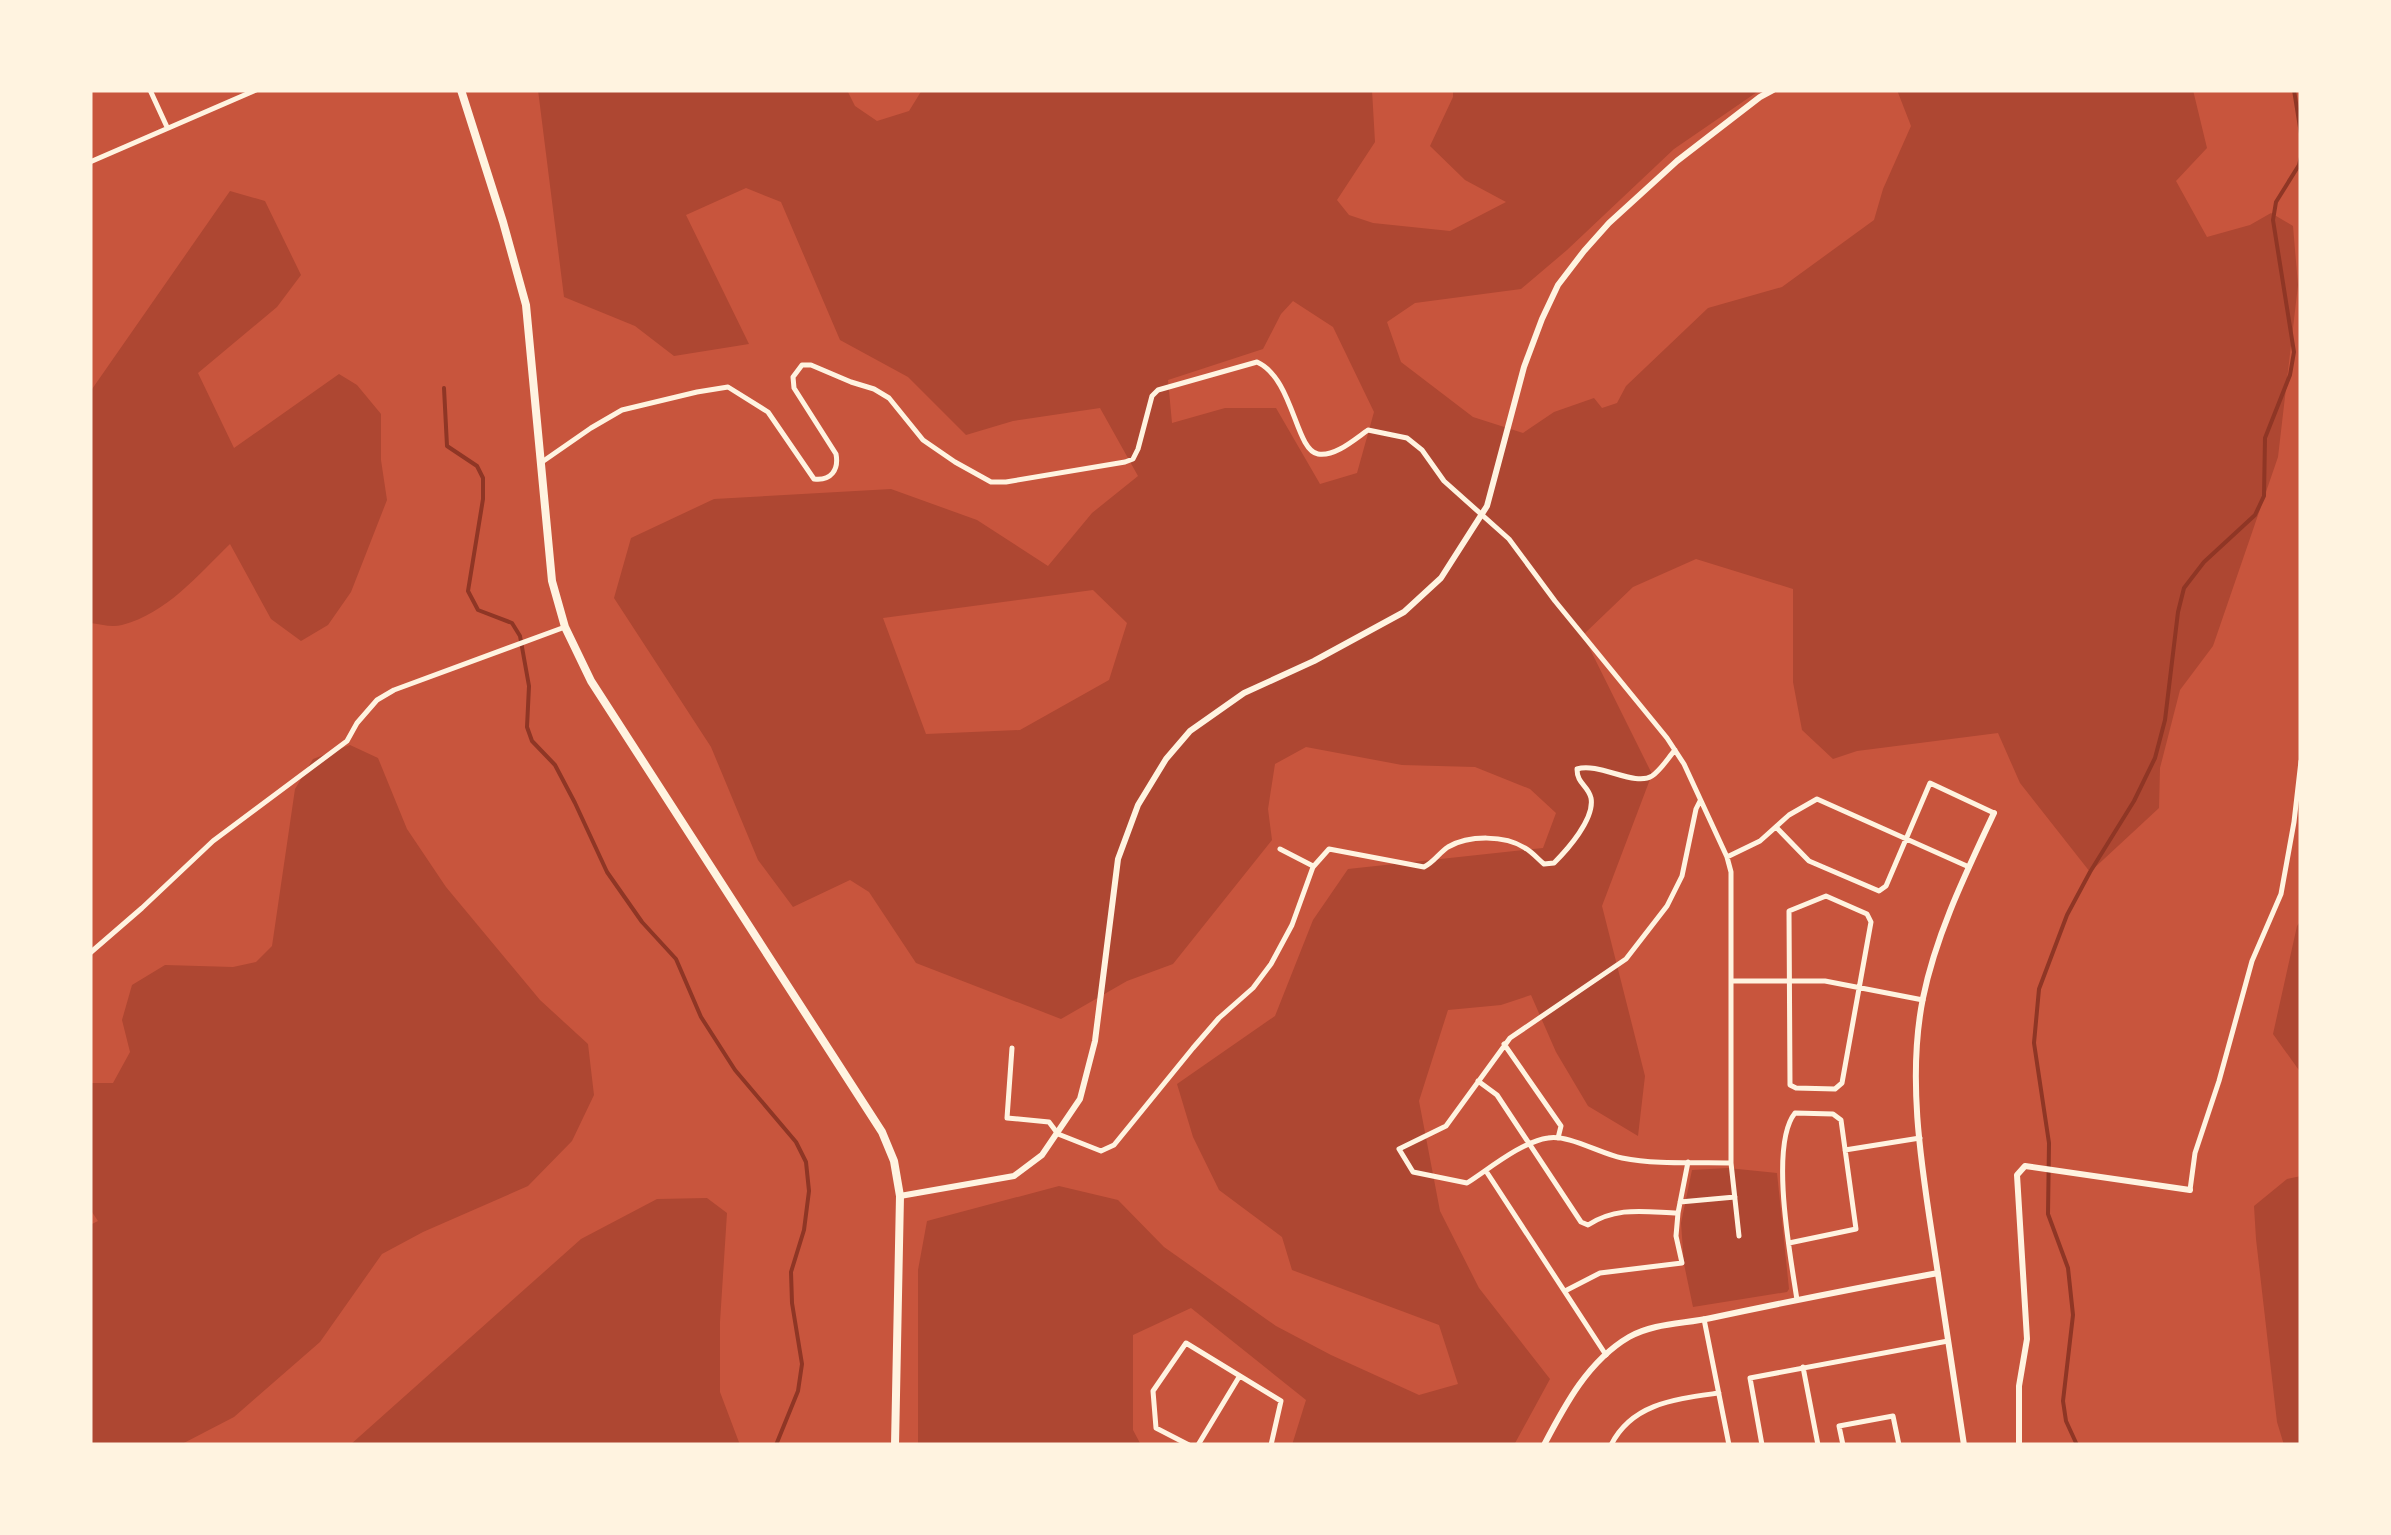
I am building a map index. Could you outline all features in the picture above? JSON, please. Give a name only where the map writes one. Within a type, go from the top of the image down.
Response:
[{"type":"main road","points":[[461,90],[504,222],[526,306],[552,581],[565,627],[590,681],[882,1132],[894,1161],[900,1196],[895,1445]]},
{"type":"street","points":[[150,90],[168,127]]},
{"type":"street","points":[[90,162],[256,90]]},
{"type":"street","points":[[900,1196],[1014,1176],[1042,1155],[1080,1099],[1095,1040],[1118,859],[1138,805],[1166,759],[1190,731],[1244,693],[1314,661],[1404,612],[1441,578],[1487,506],[1524,367],[1558,285],[1609,223],[1663,174],[1772,90]]},
{"type":"street","points":[[542,463],[622,410],[728,387],[768,412],[814,479],[823,480],[836,469],[836,454],[794,388],[795,374],[802,365],[811,364],[874,388],[889,398],[923,440],[991,482],[1104,467],[1133,459],[1152,396],[1158,390],[1257,362],[1268,367],[1284,389],[1310,450],[1320,455],[1332,452],[1368,430],[1407,438],[1422,450],[1444,481],[1510,539],[1554,601],[1675,750],[1728,858],[1731,1163],[1738,1236]]},
{"type":"street","points":[[90,953],[213,841],[346,740],[377,700],[410,682],[565,627]]},
{"type":"street","points":[[1012,1048],[1007,1118],[1049,1122],[1058,1134],[1101,1151],[1114,1145],[1193,1048],[1272,964],[1292,925],[1313,867],[1329,849],[1424,866],[1450,847],[1476,838],[1524,846],[1544,864],[1554,864],[1582,830],[1590,811],[1591,797],[1577,777],[1577,769],[1587,766],[1642,780],[1655,774],[1675,750]]},
{"type":"street","points":[[2019,1445],[2020,1386],[2027,1339],[2017,1175],[2024,1166],[2190,1190],[2195,1153],[2252,962],[2281,894],[2301,761]]},
{"type":"street","points":[[1776,827],[1809,861],[1879,891],[1886,886],[1930,783],[1994,813],[1940,938],[1923,1000],[1916,1092],[1964,1445]]},
{"type":"street","points":[[1728,858],[1760,841],[1789,815],[1816,799],[1969,867]]},
{"type":"street","points":[[1701,800],[1682,876],[1667,906],[1634,951],[1510,1038],[1446,1126],[1399,1149],[1413,1172],[1466,1184],[1530,1144],[1548,1138],[1622,1158],[1731,1163]]},
{"type":"street","points":[[1280,849],[1313,867]]},
{"type":"street","points":[[1826,896],[1868,914],[1871,922],[1858,987],[1842,1083],[1835,1089],[1790,1085],[1790,911],[1826,896]]},
{"type":"street","points":[[1732,980],[1825,981],[1923,1000]]},
{"type":"street","points":[[1504,1044],[1561,1126],[1558,1138]]},
{"type":"street","points":[[1478,1081],[1497,1095],[1581,1222],[1588,1225],[1618,1212],[1678,1213]]},
{"type":"street","points":[[1788,1243],[1856,1229],[1841,1120],[1834,1114],[1795,1114],[1789,1121],[1782,1166],[1783,1202],[1788,1243],[1796,1300]]},
{"type":"street","points":[[1845,1150],[1920,1138]]},
{"type":"street","points":[[1565,1292],[1600,1273],[1682,1262],[1676,1236],[1688,1162]]},
{"type":"street","points":[[1486,1171],[1606,1354]]},
{"type":"street","points":[[1680,1202],[1734,1197]]},
{"type":"street","points":[[1544,1445],[1582,1380],[1606,1354],[1653,1326],[1704,1320],[1938,1273]]},
{"type":"street","points":[[1704,1320],[1729,1445]]},
{"type":"street","points":[[1762,1445],[1750,1378],[1948,1341]]},
{"type":"street","points":[[1188,1445],[1156,1428],[1153,1391],[1186,1342],[1281,1401],[1270,1445]]},
{"type":"street","points":[[1803,1366],[1818,1445]]},
{"type":"street","points":[[1198,1445],[1239,1377]]},
{"type":"street","points":[[1611,1445],[1629,1420],[1650,1406],[1719,1393]]},
{"type":"street","points":[[1843,1445],[1839,1426],[1894,1416],[1899,1445]]},
{"type":"shaded area","points":[[538,90],[847,90],[855,106],[877,121],[909,111],[922,90],[1372,90],[1375,142],[1337,200],[1349,215],[1373,223],[1450,231],[1506,202],[1465,180],[1430,146],[1453,90],[1760,90],[1674,149],[1521,289],[1415,303],[1387,322],[1401,362],[1473,417],[1523,433],[1554,412],[1594,398],[1602,408],[1617,403],[1626,386],[1708,308],[1782,287],[1874,220],[1911,126],[1897,90],[2193,90],[2207,148],[2176,181],[2207,237],[2250,225],[2271,213],[2293,226],[2298,285],[2278,457],[2213,646],[2180,690],[2160,768],[2159,808],[2090,872],[2020,783],[1998,733],[1857,751],[1833,759],[1802,730],[1793,682],[1793,589],[1696,559],[1633,587],[1583,635],[1652,774],[1602,906],[1645,1076],[1638,1136],[1588,1106],[1556,1052],[1531,995],[1501,1005],[1448,1010],[1419,1101],[1440,1211],[1479,1288],[1550,1379],[1514,1445],[1292,1445],[1306,1400],[1191,1308],[1133,1335],[1133,1430],[1141,1445],[918,1445],[918,1270],[927,1221],[1059,1186],[1118,1200],[1164,1247],[1276,1326],[1331,1355],[1419,1395],[1458,1384],[1439,1325],[1292,1270],[1282,1237],[1219,1190],[1193,1137],[1177,1084],[1275,1016],[1313,920],[1348,869],[1543,848],[1556,813],[1530,789],[1475,767],[1402,765],[1306,747],[1275,764],[1268,809],[1272,840],[1173,964],[1127,981],[1061,1019],[916,963],[869,892],[850,880],[793,907],[758,860],[711,747],[614,598],[631,538],[714,499],[891,489],[977,520],[1048,566],[1092,513],[1138,476],[1100,408],[1013,421],[966,435],[908,377],[840,340],[781,202],[746,188],[686,215],[749,344],[674,356],[635,326],[564,297]],"holes":[[[1293,301],[1333,327],[1374,412],[1357,473],[1320,484],[1276,408],[1225,408],[1172,423],[1168,380],[1263,349],[1281,314]],[[1093,590],[1127,623],[1109,680],[1020,730],[926,734],[883,618]]]},
{"type":"shaded area","points":[[230,191],[265,201],[301,275],[277,307],[198,373],[234,448],[339,374],[357,385],[381,414],[381,460],[387,500],[351,592],[328,625],[301,641],[271,619],[230,544],[153,612],[118,626],[90,623],[90,392]]},
{"type":"shaded area","points":[[350,745],[378,758],[407,829],[446,887],[540,1000],[588,1044],[594,1095],[572,1141],[528,1186],[382,1254],[320,1342],[234,1417],[180,1445],[90,1445],[90,1225],[98,1221],[90,1209],[90,1083],[113,1083],[130,1052],[122,1020],[132,985],[165,965],[233,967],[256,962],[272,946],[295,789],[313,759]]},
{"type":"shaded area","points":[[2301,920],[2301,1073],[2273,1034]]},
{"type":"shaded area","points":[[1728,1168],[1777,1173],[1789,1289],[1693,1307],[1681,1223],[1692,1170]]},
{"type":"shaded area","points":[[2301,1176],[2301,1445],[2284,1445],[2277,1422],[2254,1206],[2287,1179]]},
{"type":"shaded area","points":[[707,1198],[727,1213],[720,1392],[740,1445],[350,1445],[581,1239],[657,1199]]},
{"type":"waterway","points":[[2294,90],[2301,134]]},
{"type":"waterway","points":[[2077,1445],[2066,1421],[2063,1401],[2073,1315],[2068,1268],[2048,1214],[2049,1143],[2034,1043],[2039,989],[2067,915],[2155,758],[2165,720],[2184,588],[2204,562],[2255,515],[2264,496],[2265,438],[2290,375],[2294,352],[2273,220],[2276,202],[2301,157]]},
{"type":"waterway","points":[[444,388],[447,446],[477,466],[483,478],[468,591],[478,610],[512,623],[520,636],[529,686],[527,727],[532,741],[555,765],[607,872],[642,922],[676,959],[701,1017],[735,1070],[796,1142],[806,1162],[809,1191],[804,1230],[791,1272],[802,1364],[798,1391],[776,1445]]}]
